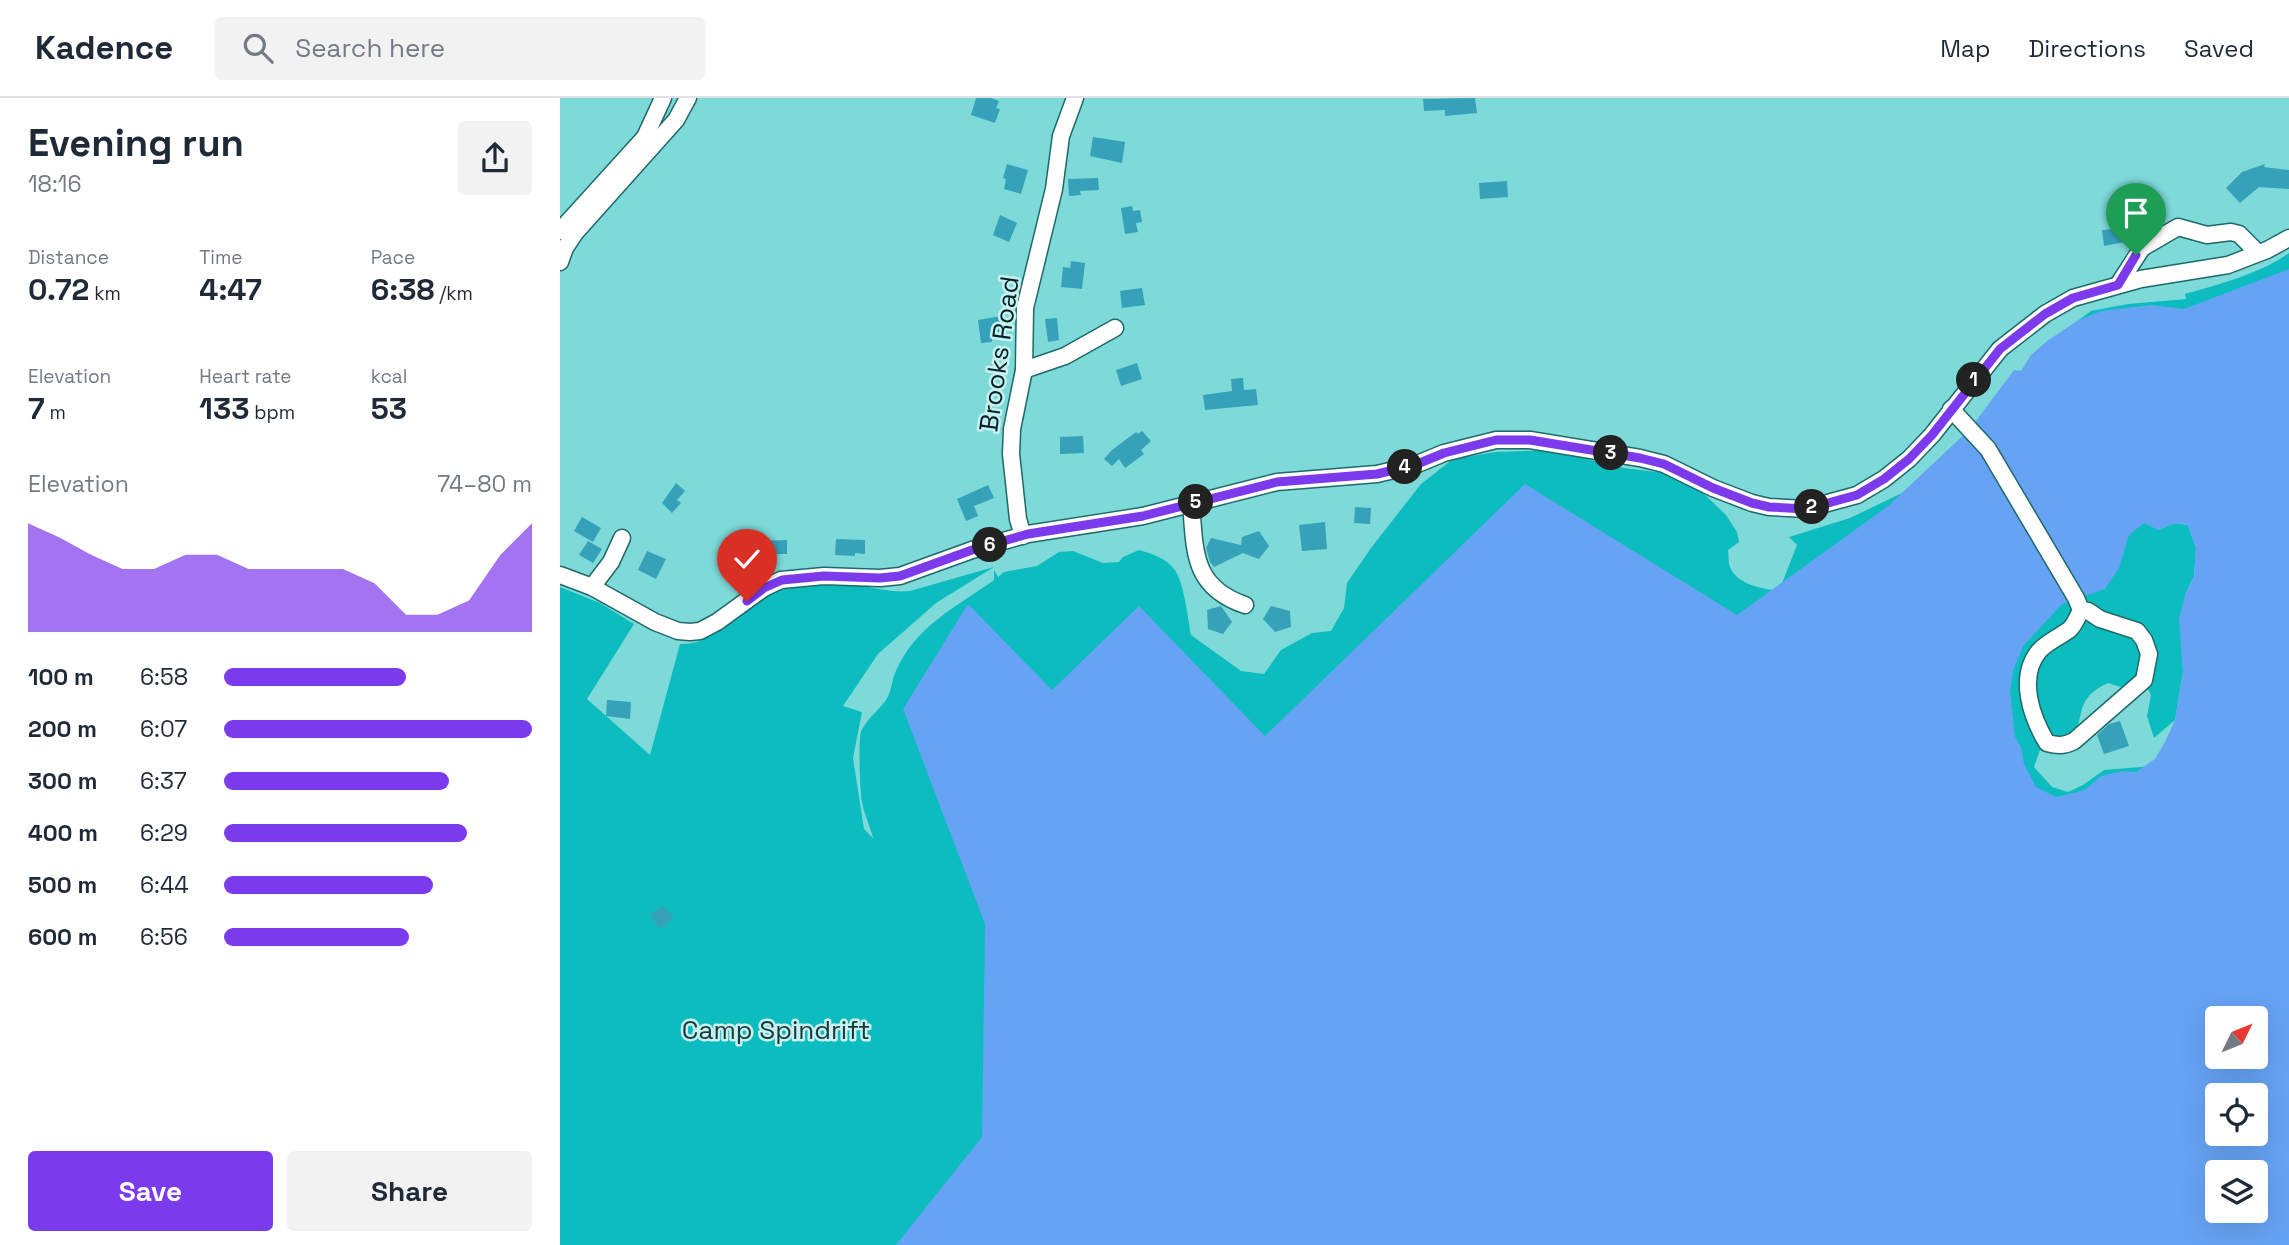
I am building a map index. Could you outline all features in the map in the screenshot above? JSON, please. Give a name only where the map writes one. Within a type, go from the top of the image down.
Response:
[{"type":"street","points":[[560,231],[645,137],[663,98]]},
{"type":"street","points":[[560,262],[575,233],[676,120],[688,98]]},
{"type":"street","name":"Brooks Road","points":[[1023,536],[1018,519],[1011,454],[1012,429],[1024,370],[1024,308],[1054,189],[1061,136],[1075,98]]},
{"type":"street","points":[[2118,285],[2142,248],[2178,227],[2207,234],[2239,234],[2258,253]]},
{"type":"street","points":[[560,575],[592,587],[655,622],[678,631],[700,631],[764,588],[782,580],[824,576],[900,576],[972,550],[1023,536],[1143,516],[1277,482],[1377,474],[1496,440],[1530,440],[1616,453],[1664,464],[1752,503],[1806,509],[1857,495],[1884,479],[1909,459],[1932,435],[2000,349],[2045,314],[2073,298],[2118,285],[2228,265],[2289,237]]},
{"type":"street","points":[[1024,370],[1065,356],[1115,328]]},
{"type":"street","points":[[1951,409],[1988,449],[2081,610]]},
{"type":"street","points":[[1191,503],[1196,550],[1204,575],[1213,589],[1228,599],[1245,605]]},
{"type":"street","points":[[592,587],[611,562],[622,538]]},
{"type":"street","points":[[2081,610],[2137,631],[2149,654],[2144,680],[2074,741],[2057,746],[2047,743],[2034,718],[2029,702],[2029,676],[2038,652],[2055,637],[2071,628],[2081,610]]},
{"type":"green space","name":"Camp Spindrift","points":[[2289,253],[2289,1129],[2268,1108],[2268,1083],[2205,1083],[2205,1146],[2217,1146],[2217,1160],[2205,1160],[2205,1223],[2268,1223],[2289,1245],[560,1245],[560,587],[600,603],[634,624],[587,699],[650,755],[680,644],[694,643],[717,632],[760,599],[791,587],[821,583],[910,591],[994,567],[936,603],[878,654],[843,706],[862,712],[853,758],[864,829],[873,838],[861,796],[861,732],[887,698],[895,673],[913,643],[937,619],[994,580],[994,570],[998,577],[1004,572],[1037,566],[1059,552],[1073,551],[1103,563],[1119,562],[1123,557],[1139,550],[1154,555],[1167,562],[1177,575],[1185,600],[1191,635],[1241,671],[1264,674],[1281,650],[1312,633],[1331,631],[1344,608],[1347,583],[1421,484],[1453,459],[1496,452],[1550,450],[1624,468],[1672,474],[1702,492],[1726,515],[1737,532],[1739,542],[1728,550],[1729,565],[1733,573],[1751,585],[1779,591],[1797,545],[1789,537],[1850,518],[1925,482],[2053,339],[2091,311],[2128,304],[2186,299],[2185,294],[2239,278]],"holes":[[[2196,519],[2206,552],[2169,759],[2153,766],[2104,770],[2068,792],[2052,787],[2034,767],[2040,750],[2047,743],[2074,741],[2086,700],[2108,683],[2133,691],[2147,687],[2151,695],[2147,716],[2154,738],[2175,720],[2183,672],[2185,595],[2194,576],[2196,548],[2188,525],[2175,523],[2159,530],[2145,523]]]},
{"type":"shaded area","points":[[2289,269],[2289,1245],[896,1245],[982,1137],[985,924],[903,709],[968,604],[1052,690],[1139,606],[1265,736],[1525,484],[1737,615],[1888,506],[1970,429],[2014,370],[2021,371],[2031,355],[2047,341],[2077,321],[2101,311],[2151,305],[2184,309]],"holes":[[[2144,523],[2159,530],[2175,523],[2188,525],[2196,548],[2194,576],[2179,618],[2183,672],[2175,720],[2155,759],[2136,772],[2123,771],[2101,776],[2085,790],[2056,797],[2036,787],[2024,764],[2021,747],[2015,737],[2010,691],[2013,671],[2023,646],[2062,604],[2105,589],[2119,568],[2129,535]]]},
{"type":"building","points":[[976,98],[999,101],[996,108],[1000,109],[995,123],[971,115]]},
{"type":"building","points":[[1475,98],[1477,113],[1445,116],[1445,110],[1424,111],[1423,99]]},
{"type":"building","points":[[1093,137],[1125,142],[1122,163],[1090,156]]},
{"type":"building","points":[[1007,164],[1028,170],[1021,194],[1004,189],[1006,179],[1003,178]]},
{"type":"building","points":[[2265,164],[2264,167],[2289,170],[2289,189],[2259,187],[2240,203],[2226,188],[2242,172]]},
{"type":"building","points":[[1098,178],[1099,190],[1080,191],[1081,195],[1069,196],[1068,179]]},
{"type":"building","points":[[1507,181],[1508,197],[1480,199],[1479,183]]},
{"type":"building","points":[[1132,206],[1133,211],[1140,210],[1142,222],[1136,223],[1138,232],[1125,234],[1121,208]]},
{"type":"building","points":[[1000,215],[1017,223],[1009,242],[993,235]]},
{"type":"building","points":[[2136,227],[2135,240],[2104,246],[2102,230]]},
{"type":"building","points":[[1071,261],[1085,263],[1082,289],[1061,287],[1063,267],[1070,268]]},
{"type":"building","points":[[1142,288],[1145,305],[1122,308],[1120,291]]},
{"type":"building","points":[[1002,316],[1004,336],[992,337],[992,342],[981,343],[978,320]]},
{"type":"building","points":[[1057,318],[1059,340],[1048,342],[1045,319]]},
{"type":"building","points":[[1137,363],[1142,379],[1121,386],[1116,370]]},
{"type":"building","points":[[1243,378],[1244,390],[1256,389],[1258,405],[1205,410],[1203,395],[1232,391],[1231,379]]},
{"type":"building","points":[[1142,431],[1151,441],[1141,450],[1144,454],[1125,468],[1119,459],[1112,466],[1104,459],[1136,432],[1138,434]]},
{"type":"building","points":[[1083,436],[1084,453],[1060,454],[1060,437]]},
{"type":"building","points":[[676,483],[685,491],[677,500],[681,503],[672,513],[662,503]]},
{"type":"building","points":[[988,485],[994,498],[974,506],[978,516],[966,521],[957,499]]},
{"type":"building","points":[[1355,507],[1371,508],[1370,524],[1354,523]]},
{"type":"building","points":[[582,517],[601,528],[593,542],[574,531]]},
{"type":"building","points":[[1325,522],[1327,549],[1302,551],[1299,525]]},
{"type":"building","points":[[1259,531],[1269,546],[1259,559],[1243,553],[1214,567],[1210,562],[1206,548],[1211,538],[1241,545],[1242,537]]},
{"type":"building","points":[[836,539],[865,540],[865,554],[835,555]]},
{"type":"building","points":[[787,540],[787,554],[772,554],[772,561],[756,561],[758,541]]},
{"type":"building","points":[[588,541],[602,549],[593,563],[579,555]]},
{"type":"building","points":[[647,551],[666,559],[656,579],[638,570]]},
{"type":"building","points":[[1221,606],[1232,622],[1223,634],[1208,629],[1207,610]]},
{"type":"building","points":[[1271,606],[1290,611],[1291,627],[1275,632],[1263,619]]},
{"type":"building","points":[[607,700],[631,702],[630,719],[606,716]]},
{"type":"building","points":[[2120,721],[2129,746],[2104,754],[2097,735],[2109,724]]},
{"type":"building","points":[[663,905],[674,918],[660,929],[650,915]]},
{"type":"route","points":[[747,601],[764,588],[782,580],[824,576],[900,576],[972,550],[1028,534],[1143,516],[1277,482],[1377,474],[1496,440],[1530,440],[1616,453],[1664,464],[1734,497],[1769,507],[1806,509],[1857,495],[1884,479],[1909,459],[1932,435],[2000,349],[2045,314],[2073,298],[2118,285],[2136,255]]}]
